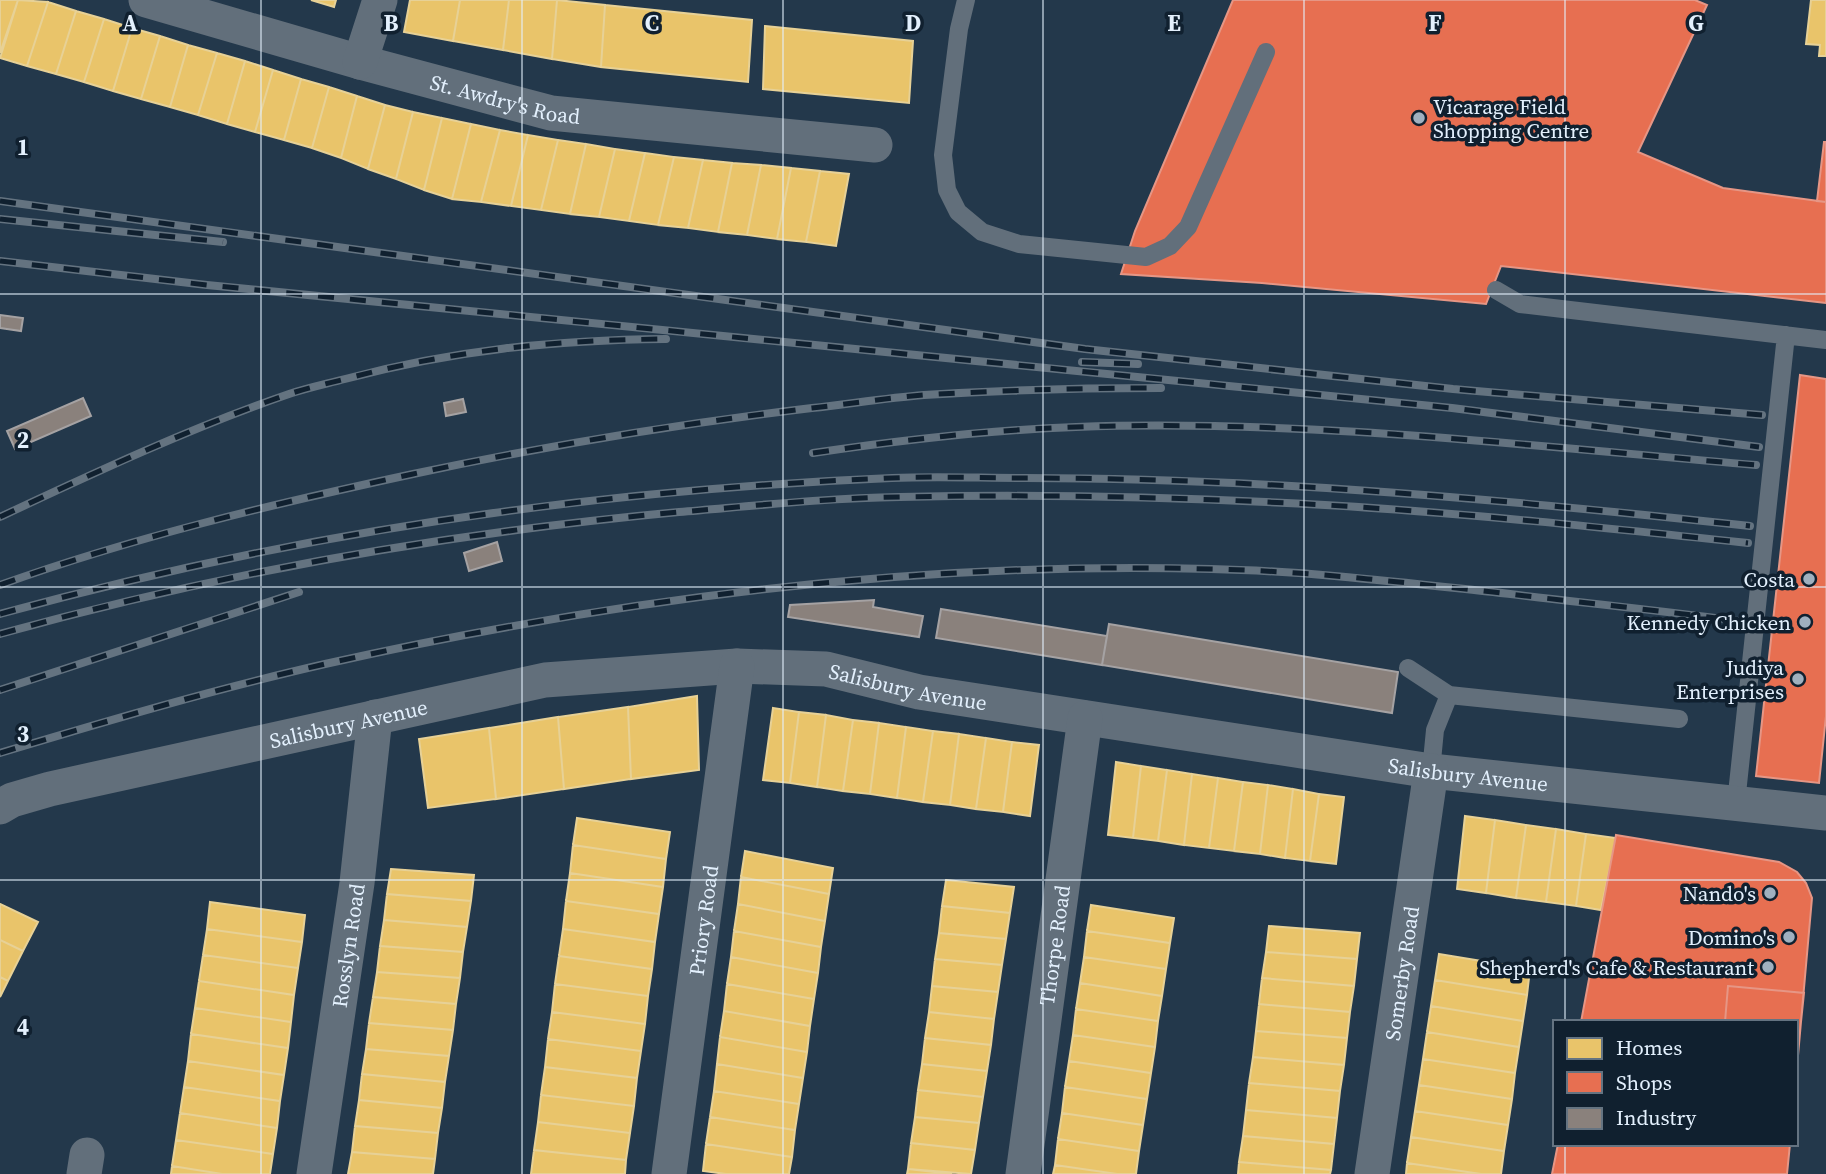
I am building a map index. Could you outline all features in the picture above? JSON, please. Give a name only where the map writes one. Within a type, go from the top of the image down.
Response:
[{"type":"street","name":"St. Awdry's Road","points":[[146,0],[360,62],[551,113],[875,145]]},
{"type":"street","points":[[360,62],[380,0]]},
{"type":"street","name":"Salisbury Avenue","points":[[0,807],[12,800],[50,789],[545,680],[737,666],[826,669],[919,692],[1431,771],[1826,813]]},
{"type":"street","name":"Priory Road","points":[[669,1174],[737,666]]},
{"type":"street","name":"Rosslyn Road","points":[[314,1174],[357,883],[375,717]]},
{"type":"street","name":"Thorpe Road","points":[[1023,1174],[1085,718]]},
{"type":"street","name":"Somerby Road","points":[[1372,1174],[1431,771]]},
{"type":"lane","points":[[966,0],[959,29],[943,155],[947,190],[958,212],[982,232],[1020,244],[1146,257],[1170,246],[1188,228],[1266,52]]},
{"type":"lane","points":[[1496,290],[1520,304],[1826,340]]},
{"type":"lane","points":[[1736,803],[1786,335]]},
{"type":"lane","points":[[1408,668],[1449,695],[1679,719]]},
{"type":"lane","points":[[1431,771],[1435,730],[1449,695]]},
{"type":"building: Homes","points":[[0,0],[18,0],[0,53]]},
{"type":"building: Homes","points":[[18,0],[48,2],[27,66],[0,58]]},
{"type":"building: Homes","points":[[311,0],[336,0],[334,7]]},
{"type":"building: Homes","points":[[410,0],[460,0],[453,41],[404,32]]},
{"type":"building: Homes","points":[[460,0],[509,0],[503,50],[453,41]]},
{"type":"building: Homes","points":[[509,0],[557,0],[552,59],[503,50]]},
{"type":"building: Homes","points":[[557,0],[605,5],[601,67],[552,59]]},
{"type":"building: Homes","points":[[1811,0],[1826,0],[1826,56],[1819,56],[1820,45],[1806,44]]},
{"type":"building: Homes","points":[[48,2],[76,11],[56,74],[27,66]]},
{"type":"building: Homes","points":[[605,5],[752,20],[748,82],[601,67]]},
{"type":"building: Homes","points":[[76,11],[104,19],[84,82],[56,74]]},
{"type":"building: Homes","points":[[104,19],[132,28],[113,91],[84,82]]},
{"type":"building: Homes","points":[[765,26],[913,41],[909,103],[763,89]]},
{"type":"building: Homes","points":[[132,28],[160,36],[141,99],[113,91]]},
{"type":"building: Homes","points":[[160,36],[188,45],[170,107],[141,99]]},
{"type":"building: Homes","points":[[188,45],[217,53],[198,115],[170,107]]},
{"type":"building: Homes","points":[[217,53],[245,61],[227,124],[198,115]]},
{"type":"building: Homes","points":[[245,61],[273,70],[255,132],[227,124]]},
{"type":"building: Homes","points":[[273,70],[301,79],[284,140],[255,132]]},
{"type":"building: Homes","points":[[301,79],[329,87],[312,148],[284,140]]},
{"type":"building: Homes","points":[[329,87],[357,96],[341,158],[312,148]]},
{"type":"building: Homes","points":[[357,96],[385,105],[368,169],[341,158]]},
{"type":"building: Homes","points":[[385,105],[413,112],[396,179],[368,169]]},
{"type":"building: Homes","points":[[413,112],[442,118],[424,190],[396,179]]},
{"type":"building: Homes","points":[[442,118],[471,124],[452,199],[424,190]]},
{"type":"building: Homes","points":[[471,124],[500,130],[481,202],[452,199]]},
{"type":"building: Homes","points":[[500,130],[528,135],[511,206],[481,202]]},
{"type":"building: Homes","points":[[528,135],[558,140],[541,210],[511,206]]},
{"type":"building: Homes","points":[[558,140],[586,144],[570,214],[541,210]]},
{"type":"building: Homes","points":[[586,144],[615,149],[599,217],[570,214]]},
{"type":"building: Homes","points":[[615,149],[645,153],[629,221],[599,217]]},
{"type":"building: Homes","points":[[645,153],[674,157],[658,225],[629,221]]},
{"type":"building: Homes","points":[[674,157],[703,160],[688,228],[658,225]]},
{"type":"building: Homes","points":[[703,160],[732,163],[718,232],[688,228]]},
{"type":"building: Homes","points":[[732,163],[761,165],[747,235],[718,232]]},
{"type":"building: Homes","points":[[761,165],[791,168],[777,239],[747,235]]},
{"type":"building: Homes","points":[[791,168],[820,171],[806,242],[777,239]]},
{"type":"building: Homes","points":[[820,171],[849,174],[836,246],[806,242]]},
{"type":"building: Homes","points":[[697,696],[699,770],[631,779],[628,707]]},
{"type":"building: Homes","points":[[628,707],[631,779],[564,789],[558,717]]},
{"type":"building: Homes","points":[[773,708],[799,712],[790,783],[763,780]]},
{"type":"building: Homes","points":[[799,712],[826,715],[817,787],[790,783]]},
{"type":"building: Homes","points":[[826,715],[853,720],[843,791],[817,787]]},
{"type":"building: Homes","points":[[558,717],[564,789],[496,799],[489,728]]},
{"type":"building: Homes","points":[[853,720],[879,723],[870,794],[843,791]]},
{"type":"building: Homes","points":[[879,723],[906,727],[897,798],[870,794]]},
{"type":"building: Homes","points":[[906,727],[933,731],[923,802],[897,798]]},
{"type":"building: Homes","points":[[489,728],[496,799],[428,808],[419,739]]},
{"type":"building: Homes","points":[[933,731],[959,734],[950,805],[923,802]]},
{"type":"building: Homes","points":[[959,734],[986,738],[976,809],[950,805]]},
{"type":"building: Homes","points":[[986,738],[1012,742],[1003,812],[976,809]]},
{"type":"building: Homes","points":[[1012,742],[1039,745],[1030,816],[1003,812]]},
{"type":"building: Homes","points":[[1116,762],[1141,766],[1133,838],[1108,835]]},
{"type":"building: Homes","points":[[1141,766],[1167,770],[1158,841],[1133,838]]},
{"type":"building: Homes","points":[[1167,770],[1192,774],[1184,845],[1158,841]]},
{"type":"building: Homes","points":[[1192,774],[1218,778],[1209,848],[1184,845]]},
{"type":"building: Homes","points":[[1218,778],[1243,782],[1234,851],[1209,848]]},
{"type":"building: Homes","points":[[1243,782],[1268,785],[1260,854],[1234,851]]},
{"type":"building: Homes","points":[[1268,785],[1293,789],[1285,858],[1260,854]]},
{"type":"building: Homes","points":[[1293,789],[1319,794],[1310,861],[1285,858]]},
{"type":"building: Homes","points":[[1319,794],[1344,797],[1336,864],[1310,861]]},
{"type":"building: Homes","points":[[1465,816],[1495,820],[1486,893],[1457,889]]},
{"type":"building: Homes","points":[[577,818],[670,832],[666,859],[573,845]]},
{"type":"building: Homes","points":[[1495,820],[1526,825],[1516,898],[1486,893]]},
{"type":"building: Homes","points":[[1526,825],[1556,829],[1546,902],[1516,898]]},
{"type":"building: Homes","points":[[1556,829],[1586,834],[1576,906],[1546,902]]},
{"type":"building: Homes","points":[[1586,834],[1616,838],[1601,910],[1576,906]]},
{"type":"building: Homes","points":[[573,845],[666,859],[663,887],[570,873]]},
{"type":"building: Homes","points":[[745,851],[833,868],[829,894],[741,877]]},
{"type":"building: Homes","points":[[391,869],[474,875],[471,901],[387,894]]},
{"type":"building: Homes","points":[[570,873],[663,887],[659,914],[566,901]]},
{"type":"building: Homes","points":[[741,877],[829,894],[825,921],[738,904]]},
{"type":"building: Homes","points":[[946,880],[1014,887],[1010,913],[942,906]]},
{"type":"building: Homes","points":[[387,894],[471,901],[467,927],[384,920]]},
{"type":"building: Homes","points":[[566,901],[659,914],[655,942],[563,929]]},
{"type":"building: Homes","points":[[210,902],[305,915],[302,942],[207,929]]},
{"type":"building: Homes","points":[[0,904],[38,922],[23,951],[0,940]]},
{"type":"building: Homes","points":[[738,904],[825,921],[821,947],[734,931]]},
{"type":"building: Homes","points":[[1091,905],[1174,918],[1170,943],[1087,931]]},
{"type":"building: Homes","points":[[942,906],[1010,913],[1006,939],[939,933]]},
{"type":"building: Homes","points":[[384,920],[467,927],[463,952],[380,946]]},
{"type":"building: Homes","points":[[1269,926],[1360,933],[1357,959],[1266,952]]},
{"type":"building: Homes","points":[[207,929],[302,942],[298,968],[203,955]]},
{"type":"building: Homes","points":[[563,929],[655,942],[652,969],[559,956]]},
{"type":"building: Homes","points":[[734,931],[821,947],[818,973],[731,957]]},
{"type":"building: Homes","points":[[1087,931],[1170,943],[1166,969],[1084,957]]},
{"type":"building: Homes","points":[[939,933],[1006,939],[1002,965],[935,959]]},
{"type":"building: Homes","points":[[0,940],[23,951],[8,981],[0,977]]},
{"type":"building: Homes","points":[[380,946],[463,952],[460,978],[377,972]]},
{"type":"building: Homes","points":[[1266,952],[1357,959],[1354,986],[1262,978]]},
{"type":"building: Homes","points":[[1439,954],[1530,969],[1527,995],[1435,980]]},
{"type":"building: Homes","points":[[203,955],[298,968],[294,995],[199,981]]},
{"type":"building: Homes","points":[[559,956],[652,969],[648,996],[555,984]]},
{"type":"building: Homes","points":[[731,957],[818,973],[814,999],[727,984]]},
{"type":"building: Homes","points":[[1084,957],[1166,969],[1162,996],[1080,983]]},
{"type":"building: Homes","points":[[935,959],[1002,965],[998,992],[932,986]]},
{"type":"building: Homes","points":[[377,972],[460,978],[456,1004],[373,997]]},
{"type":"building: Homes","points":[[0,977],[8,981],[0,997]]},
{"type":"building: Homes","points":[[1262,978],[1354,986],[1350,1012],[1259,1004]]},
{"type":"building: Homes","points":[[1435,980],[1527,995],[1523,1021],[1431,1006]]},
{"type":"building: Homes","points":[[199,981],[294,995],[291,1022],[195,1008]]},
{"type":"building: Homes","points":[[1080,983],[1162,996],[1158,1021],[1076,1009]]},
{"type":"building: Homes","points":[[555,984],[648,996],[645,1024],[552,1012]]},
{"type":"building: Homes","points":[[727,984],[814,999],[810,1026],[724,1011]]},
{"type":"building: Homes","points":[[932,986],[998,992],[994,1019],[929,1012]]},
{"type":"building: Homes","points":[[373,997],[456,1004],[453,1030],[369,1023]]},
{"type":"building: Homes","points":[[1259,1004],[1350,1012],[1347,1038],[1256,1031]]},
{"type":"building: Homes","points":[[1431,1006],[1523,1021],[1519,1047],[1427,1032]]},
{"type":"building: Homes","points":[[195,1008],[291,1022],[288,1048],[191,1034]]},
{"type":"building: Homes","points":[[1076,1009],[1158,1021],[1155,1047],[1073,1035]]},
{"type":"building: Homes","points":[[724,1011],[810,1026],[807,1052],[720,1037]]},
{"type":"building: Homes","points":[[552,1012],[645,1024],[641,1051],[548,1039]]},
{"type":"building: Homes","points":[[929,1012],[994,1019],[991,1045],[925,1038]]},
{"type":"building: Homes","points":[[369,1023],[453,1030],[449,1056],[366,1049]]},
{"type":"building: Homes","points":[[1256,1031],[1347,1038],[1344,1065],[1253,1057]]},
{"type":"building: Homes","points":[[1427,1032],[1519,1047],[1515,1073],[1423,1059]]},
{"type":"building: Homes","points":[[191,1034],[288,1048],[284,1075],[188,1061]]},
{"type":"building: Homes","points":[[1073,1035],[1155,1047],[1151,1073],[1069,1061]]},
{"type":"building: Homes","points":[[720,1037],[807,1052],[803,1078],[717,1064]]},
{"type":"building: Homes","points":[[925,1038],[991,1045],[987,1071],[922,1064]]},
{"type":"building: Homes","points":[[548,1039],[641,1051],[637,1078],[545,1067]]},
{"type":"building: Homes","points":[[366,1049],[449,1056],[445,1082],[362,1074]]},
{"type":"building: Homes","points":[[1253,1057],[1344,1065],[1340,1091],[1249,1083]]},
{"type":"building: Homes","points":[[1423,1059],[1515,1073],[1512,1099],[1419,1085]]},
{"type":"building: Homes","points":[[188,1061],[284,1075],[280,1101],[184,1087]]},
{"type":"building: Homes","points":[[1069,1061],[1151,1073],[1147,1099],[1065,1087]]},
{"type":"building: Homes","points":[[717,1064],[803,1078],[799,1104],[714,1091]]},
{"type":"building: Homes","points":[[922,1064],[987,1071],[983,1097],[918,1090]]},
{"type":"building: Homes","points":[[545,1067],[637,1078],[634,1106],[541,1095]]},
{"type":"building: Homes","points":[[362,1074],[445,1082],[442,1108],[359,1100]]},
{"type":"building: Homes","points":[[1249,1083],[1340,1091],[1337,1118],[1246,1110]]},
{"type":"building: Homes","points":[[1419,1085],[1512,1099],[1508,1125],[1415,1111]]},
{"type":"building: Homes","points":[[184,1087],[280,1101],[277,1128],[180,1113]]},
{"type":"building: Homes","points":[[1065,1087],[1147,1099],[1143,1125],[1062,1113]]},
{"type":"building: Homes","points":[[918,1090],[983,1097],[979,1123],[915,1117]]},
{"type":"building: Homes","points":[[714,1091],[799,1104],[795,1130],[710,1117]]},
{"type":"building: Homes","points":[[541,1095],[634,1106],[630,1133],[538,1122]]},
{"type":"building: Homes","points":[[359,1100],[442,1108],[438,1133],[355,1126]]},
{"type":"building: Homes","points":[[1246,1110],[1337,1118],[1334,1144],[1243,1136]]},
{"type":"building: Homes","points":[[1415,1111],[1508,1125],[1504,1151],[1411,1137]]},
{"type":"building: Homes","points":[[180,1113],[277,1128],[273,1154],[176,1140]]},
{"type":"building: Homes","points":[[1062,1113],[1143,1125],[1139,1151],[1058,1139]]},
{"type":"building: Homes","points":[[710,1117],[795,1130],[792,1157],[706,1144]]},
{"type":"building: Homes","points":[[915,1117],[979,1123],[975,1150],[911,1143]]},
{"type":"building: Homes","points":[[538,1122],[630,1133],[626,1160],[534,1150]]},
{"type":"building: Homes","points":[[355,1126],[438,1133],[435,1159],[352,1152]]},
{"type":"building: Homes","points":[[1243,1136],[1334,1144],[1331,1170],[1239,1162]]},
{"type":"building: Homes","points":[[1411,1137],[1504,1151],[1501,1174],[1481,1174],[1407,1163]]},
{"type":"building: Homes","points":[[1058,1139],[1139,1151],[1136,1174],[1055,1165]]},
{"type":"building: Homes","points":[[176,1140],[273,1154],[270,1174],[222,1174],[172,1166]]},
{"type":"building: Homes","points":[[911,1143],[975,1150],[971,1174],[908,1169]]},
{"type":"building: Homes","points":[[706,1144],[792,1157],[789,1174],[726,1174],[703,1171]]},
{"type":"building: Homes","points":[[534,1150],[626,1160],[625,1174],[531,1174]]},
{"type":"building: Homes","points":[[352,1152],[435,1159],[433,1174],[348,1174]]},
{"type":"building: Homes","points":[[1239,1162],[1331,1170],[1330,1174],[1238,1174]]},
{"type":"building: Homes","points":[[1407,1163],[1481,1174],[1406,1174]]},
{"type":"building: Homes","points":[[1055,1165],[1117,1174],[1053,1174]]},
{"type":"building: Homes","points":[[172,1166],[222,1174],[171,1174]]},
{"type":"building: Homes","points":[[908,1169],[952,1174],[907,1174]]},
{"type":"building: Shops","name":"Vicarage Field Shopping Centre","points":[[1233,0],[1695,0],[1707,5],[1638,152],[1723,188],[1826,202],[1826,303],[1501,266],[1486,304],[1262,283],[1121,274],[1135,231]]},
{"type":"building: Shops","points":[[1826,142],[1826,202],[1817,201]]},
{"type":"building: Shops","points":[[1800,375],[1826,379],[1826,716],[1819,783],[1756,776]]},
{"type":"building: Shops","points":[[1616,835],[1779,862],[1797,872],[1806,883],[1812,898],[1798,1056],[1798,1020],[1581,1020]]},
{"type":"building: Shops","points":[[1728,986],[1804,993],[1799,1041],[1798,1020],[1725,1020]]},
{"type":"building: Shops","points":[[1558,1146],[1790,1146],[1787,1174],[1552,1174]]},
{"type":"building: Industry","points":[[0,315],[23,318],[21,331],[0,328]]},
{"type":"building: Industry","points":[[83,398],[91,416],[15,449],[7,431]]},
{"type":"building: Industry","points":[[463,399],[466,412],[446,416],[444,403]]},
{"type":"building: Industry","points":[[497,542],[502,561],[469,571],[464,553]]},
{"type":"building: Industry","points":[[874,600],[873,607],[923,616],[919,637],[788,617],[790,605]]},
{"type":"building: Industry","points":[[941,609],[1107,636],[1102,665],[936,638]]},
{"type":"building: Industry","points":[[1109,624],[1398,672],[1392,713],[1102,665]]},
{"type":"railway","points":[[0,201],[1085,349],[1453,389],[1762,415]]},
{"type":"railway","points":[[0,219],[223,242]]},
{"type":"railway","points":[[0,261],[207,285],[1452,408],[1759,447]]},
{"type":"railway","points":[[0,517],[179,436],[252,407],[310,388],[385,369],[465,354],[544,344],[666,339]]},
{"type":"railway","points":[[1082,362],[1138,364]]},
{"type":"railway","points":[[0,585],[101,552],[256,510],[361,485],[611,436],[762,414],[924,395],[1161,388]]},
{"type":"railway","points":[[813,453],[1010,430],[1076,427],[1246,427],[1417,436],[1756,465]]},
{"type":"railway","points":[[0,614],[219,561],[442,521],[666,493],[892,478],[1116,479],[1297,486],[1479,499],[1750,526]]},
{"type":"railway","points":[[0,634],[168,592],[422,543],[679,512],[845,499],[1059,496],[1272,502],[1589,526],[1748,543]]},
{"type":"railway","points":[[0,753],[243,684],[434,641],[654,603],[876,578],[1099,568],[1247,570],[1423,584],[1739,621]]},
{"type":"railway","points":[[0,690],[299,592]]},
{"type":"place","name":"Vicarage Field Shopping Centre","points":[[1419,118]]},
{"type":"place","name":"Costa","points":[[1809,579]]},
{"type":"place","name":"Kennedy Chicken","points":[[1805,622]]},
{"type":"place","name":"Judiya Enterprises","points":[[1798,679]]},
{"type":"place","name":"Nando's","points":[[1770,893]]},
{"type":"place","name":"Domino's","points":[[1789,937]]},
{"type":"place","name":"Shepherd's Cafe & Restaurant","points":[[1768,967]]}]
